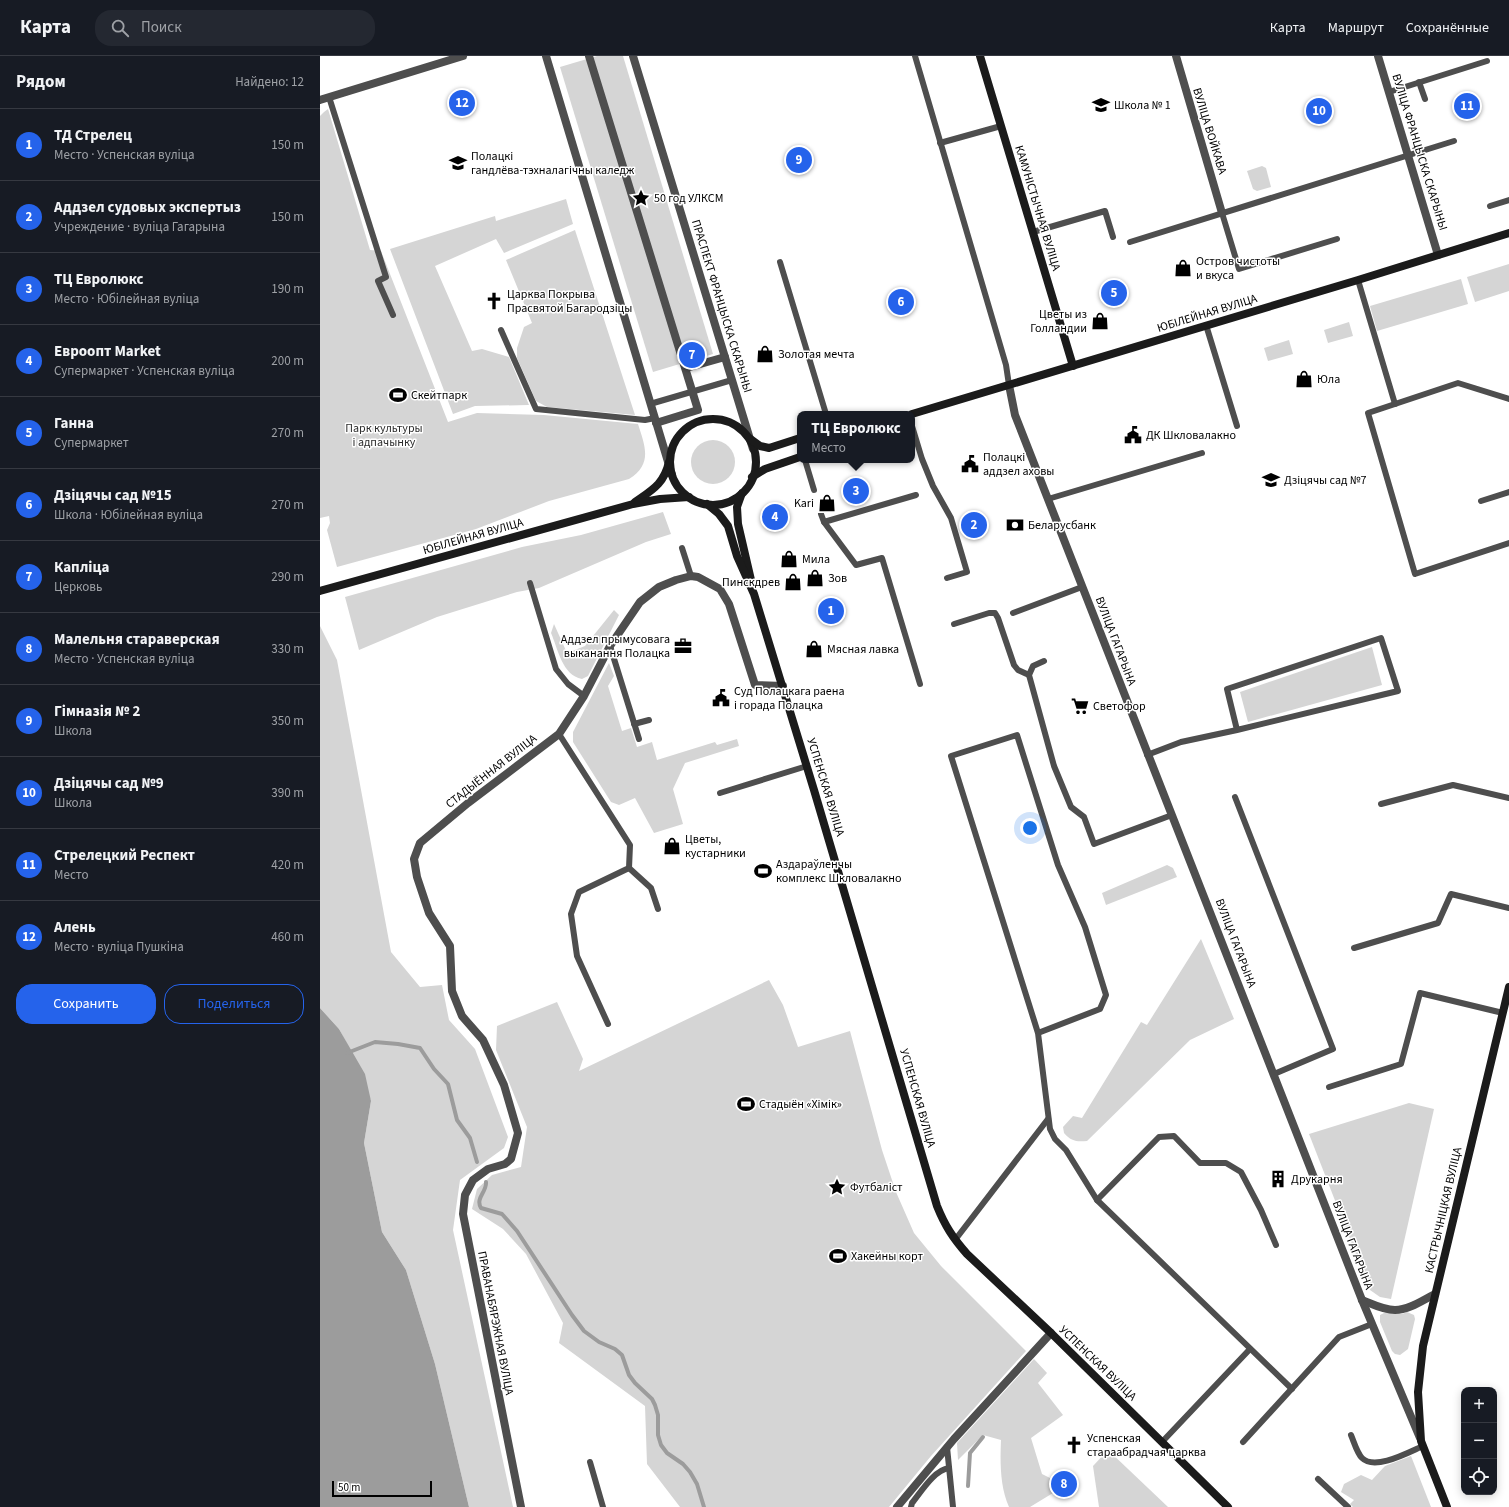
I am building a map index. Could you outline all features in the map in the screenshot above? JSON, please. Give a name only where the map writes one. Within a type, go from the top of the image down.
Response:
[{"type":"main road","name":"КАМУНІСТЫЧНАЯ ВУЛІЦА","points":[[980,56],[1073,366]]},
{"type":"main road","name":"ЮБІЛЕЙНАЯ ВУЛІЦА","points":[[915,413],[1509,233]]},
{"type":"main road","points":[[744,433],[753,449],[755,468],[748,486],[742,493],[726,503],[707,504],[697,502],[689,497],[676,484],[672,475],[669,460],[673,447],[677,438],[691,425],[700,421],[709,419],[728,422],[736,426],[760,446],[769,448],[797,439]]},
{"type":"main road","points":[[752,477],[765,469],[797,458]]},
{"type":"main road","name":"ЮБІЛЕЙНАЯ ВУЛІЦА","points":[[633,504],[656,488],[665,477],[669,460]]},
{"type":"main road","name":"УСПЕНСКАЯ ВУЛІЦА","points":[[742,493],[737,508],[738,524],[746,552],[754,594]]},
{"type":"main road","name":"ЮБІЛЕЙНАЯ ВУЛІЦА","points":[[320,591],[633,504],[660,499],[689,497]]},
{"type":"main road","name":"УСПЕНСКАЯ ВУЛІЦА","points":[[707,504],[719,514],[728,526],[737,556],[754,594],[807,766],[937,1206],[944,1224],[967,1254],[1051,1333],[1228,1507]]},
{"type":"main road","name":"КАСТРЫЧНІЦКАЯ ВУЛІЦА","points":[[1422,1443],[1418,1392],[1423,1346],[1509,987]]},
{"type":"main road","name":"ВУЛІЦА ГАГАРЫНА","points":[[1422,1443],[1447,1507]]},
{"type":"street","points":[[320,100],[463,56]]},
{"type":"street","points":[[546,56],[650,404],[669,460]]},
{"type":"street","points":[[589,56],[698,410],[655,420]]},
{"type":"street","name":"ПРАСПЕКТ ФРАНЦЫСКА СКАРЫНЫ","points":[[633,56],[753,449]]},
{"type":"street","name":"ВУЛІЦА ВОЙКАВА","points":[[1176,56],[1222,213]]},
{"type":"street","name":"ВУЛІЦА ФРАНЦЫСКА СКАРЫНЫ","points":[[1378,56],[1438,255]]},
{"type":"street","points":[[686,368],[724,357]]},
{"type":"street","name":"ВУЛІЦА ГАГАРЫНА","points":[[1009,385],[1015,416],[1362,1300],[1422,1443]]},
{"type":"street","points":[[691,576],[698,577],[720,589],[729,604],[755,685],[783,686]]},
{"type":"street","name":"СТАДЫЁННАЯ ВУЛІЦА","points":[[505,1164],[511,1159],[518,1133],[504,1085],[482,1040],[462,1016],[452,991],[450,946],[429,913],[414,858],[420,843],[468,803],[559,734],[584,696],[610,646],[640,602],[659,587],[691,576]]},
{"type":"street","name":"ПРАВАНАБЯРЭЖНАЯ ВУЛІЦА","points":[[505,1164],[488,1169],[473,1180],[465,1195],[463,1214],[520,1507]]},
{"type":"street","points":[[1362,1300],[1377,1306],[1394,1310],[1410,1307],[1435,1294]]},
{"type":"street","points":[[896,1507],[947,1447],[1051,1333]]},
{"type":"lane","points":[[915,56],[1006,365],[1009,385]]},
{"type":"lane","points":[[1389,92],[1487,61]]},
{"type":"lane","points":[[1420,82],[1425,99]]},
{"type":"lane","points":[[329,97],[386,277],[378,281],[393,314]]},
{"type":"lane","points":[[940,143],[1001,126]]},
{"type":"lane","points":[[1130,242],[1454,141]]},
{"type":"lane","points":[[1490,206],[1509,200]]},
{"type":"lane","points":[[1033,232],[1105,211],[1113,237]]},
{"type":"lane","points":[[1222,213],[1239,269],[1337,239]]},
{"type":"lane","points":[[780,262],[825,411]]},
{"type":"lane","points":[[1358,280],[1395,404]]},
{"type":"lane","points":[[1206,326],[1237,426]]},
{"type":"lane","points":[[502,330],[536,409],[655,420]]},
{"type":"lane","points":[[650,404],[732,380]]},
{"type":"lane","points":[[1509,398],[1458,383],[1368,413],[1415,574],[1509,543]]},
{"type":"lane","points":[[915,436],[922,459],[933,486],[951,518],[967,572],[947,578]]},
{"type":"lane","points":[[1048,499],[1202,453]]},
{"type":"lane","points":[[806,463],[814,490]]},
{"type":"lane","points":[[1481,501],[1509,492]]},
{"type":"lane","points":[[824,522],[916,495]]},
{"type":"lane","points":[[821,514],[824,522],[856,566],[882,558],[920,684]]},
{"type":"lane","points":[[682,548],[691,576]]},
{"type":"lane","points":[[530,583],[556,669],[568,684],[584,696]]},
{"type":"lane","points":[[1013,614],[1082,587]]},
{"type":"lane","points":[[954,624],[989,613],[995,613],[1014,665],[1018,670],[1029,675]]},
{"type":"lane","points":[[1148,755],[1181,742],[1237,730],[1398,691],[1382,638],[1227,689],[1237,730]]},
{"type":"lane","points":[[610,646],[639,739]]},
{"type":"lane","points":[[1044,661],[1033,666],[1029,675],[1054,766],[1071,807],[1084,817],[1094,844],[1172,815]]},
{"type":"lane","points":[[634,724],[649,720]]},
{"type":"lane","points":[[559,734],[630,846],[629,868]]},
{"type":"lane","points":[[1038,1033],[1100,1009],[1106,995],[1085,927],[1058,865],[1017,735],[951,756],[1038,1033],[1050,1129],[1055,1140],[1066,1150],[1097,1200],[1292,1389]]},
{"type":"lane","points":[[720,793],[807,766]]},
{"type":"lane","points":[[1381,804],[1453,785],[1509,798]]},
{"type":"lane","points":[[1236,797],[1333,1049],[1274,1074]]},
{"type":"lane","points":[[629,868],[651,888],[658,909]]},
{"type":"lane","points":[[608,1024],[577,956],[571,914],[579,892],[629,868]]},
{"type":"lane","points":[[1354,948],[1438,923],[1451,894],[1509,908]]},
{"type":"lane","points":[[1329,1087],[1401,1064],[1420,993],[1503,1014]]},
{"type":"lane","points":[[955,1240],[1048,1119]]},
{"type":"lane","points":[[1097,1200],[1159,1137],[1174,1136],[1200,1164],[1226,1163],[1241,1172],[1261,1210],[1276,1245]]},
{"type":"lane","points":[[1243,1442],[1339,1337],[1372,1324]]},
{"type":"lane","points":[[1162,1442],[1250,1349]]},
{"type":"lane","points":[[1351,1435],[1360,1457],[1365,1461],[1382,1463],[1422,1443]]},
{"type":"lane","points":[[947,1447],[953,1507]]},
{"type":"lane","points":[[590,1462],[603,1507]]},
{"type":"lane","points":[[911,1507],[912,1503],[937,1473],[943,1469],[949,1468]]},
{"type":"lane","points":[[1318,1480],[1348,1507]]},
{"type":"green space","points":[[597,56],[623,56],[713,354],[653,372],[560,67]]},
{"type":"green space","name":"Парк культуры і адпачынку","points":[[328,109],[370,250],[381,251],[448,422],[477,413],[544,415],[638,424],[645,447],[645,454],[642,467],[637,473],[629,479],[549,501],[476,529],[337,567],[327,530],[330,523],[329,516],[320,518],[320,116]]},
{"type":"green space","points":[[1262,166],[1266,168],[1271,187],[1257,191],[1253,189],[1247,171]]},
{"type":"green space","points":[[566,199],[573,224],[504,253],[496,239],[435,266],[472,351],[482,349],[509,357],[529,405],[475,406],[453,414],[390,249],[495,216],[496,221]]},
{"type":"green space","points":[[575,230],[635,415],[547,407],[536,401],[517,358],[517,348],[524,327],[532,323],[506,260]]},
{"type":"green space","points":[[1509,264],[1509,291],[1475,302],[1467,277]]},
{"type":"green space","points":[[1461,279],[1468,304],[1377,331],[1370,306]]},
{"type":"green space","points":[[1349,322],[1353,336],[1328,343],[1324,330]]},
{"type":"green space","points":[[1289,340],[1293,354],[1268,361],[1264,348]]},
{"type":"green space","points":[[709,440],[717,440],[722,441],[729,446],[734,453],[734,471],[729,478],[722,483],[709,484],[701,481],[694,474],[691,466],[691,458],[694,450],[701,443]]},
{"type":"green space","points":[[663,512],[671,534],[646,542],[539,588],[517,592],[437,617],[359,650],[345,597],[522,547],[581,535]]},
{"type":"green space","points":[[614,610],[619,615],[588,676],[582,679],[575,677],[565,667],[559,654],[551,633],[554,624],[567,653],[585,646]]},
{"type":"green space","points":[[320,626],[337,660],[391,952],[420,987],[442,985],[449,1020],[475,1049],[508,1137],[504,1148],[460,1180],[453,1230],[513,1507],[469,1507],[435,1364],[406,1270],[382,1232],[364,1143],[371,1101],[351,1051],[339,1029],[320,1008]]},
{"type":"green space","points":[[1372,647],[1382,685],[1248,722],[1240,692]]},
{"type":"green space","points":[[609,663],[614,676],[608,686],[622,731],[631,728],[637,747],[652,742],[657,760],[715,742],[717,745],[737,739],[739,746],[685,763],[673,789],[683,824],[654,833],[635,798],[619,805],[611,802],[573,742],[573,732]]},
{"type":"green space","points":[[1167,865],[1173,868],[1177,877],[1106,905],[1102,893]]},
{"type":"green space","points":[[1201,939],[1234,1019],[1190,1040],[1087,1141],[1077,1141],[1069,1138],[1064,1133],[1063,1127],[1073,1116],[1082,1118],[1141,1022],[1147,1025]]},
{"type":"green space","points":[[769,980],[783,1005],[798,1047],[850,1031],[882,1150],[896,1192],[914,1233],[941,1266],[1026,1351],[931,1456],[889,1507],[680,1507],[647,1464],[645,1406],[559,1343],[563,1323],[526,1254],[503,1229],[472,1209],[477,1189],[492,1175],[521,1167],[527,1127],[496,1050],[497,1026],[557,1002],[583,1059],[579,1071]]},
{"type":"green space","points":[[1409,1103],[1434,1109],[1391,1299],[1380,1297],[1370,1290],[1309,1134]]},
{"type":"green space","points":[[1386,1312],[1402,1314],[1407,1312],[1414,1315],[1415,1319],[1408,1349],[1400,1355],[1395,1354],[1392,1351],[1380,1322],[1380,1315]]},
{"type":"green space","points":[[1034,1359],[1047,1373],[1038,1383],[1063,1415],[1031,1438],[1042,1474],[1050,1478],[1053,1493],[1030,1507],[1009,1507],[1002,1483],[1001,1440],[983,1435],[958,1460],[957,1443]]},
{"type":"green space","points":[[1108,1450],[1168,1507],[1099,1507],[1093,1466]]},
{"type":"green space","points":[[1411,1456],[1431,1507],[1353,1507],[1350,1504],[1354,1500],[1341,1492],[1344,1484],[1361,1475],[1372,1480],[1385,1466]]},
{"type":"shaded area","points":[[320,1008],[339,1029],[365,1074],[371,1101],[364,1143],[382,1232],[406,1270],[435,1364],[469,1507],[320,1507]]},
{"type":"waterway","points":[[347,1053],[375,1042],[420,1048],[434,1069],[448,1084],[457,1120],[470,1138],[477,1162]]},
{"type":"waterway","points":[[486,1182],[485,1189],[479,1201],[481,1208],[502,1214],[517,1231],[584,1331],[599,1342],[615,1349],[622,1355],[629,1375],[635,1383],[652,1399],[655,1405],[658,1415],[658,1435],[661,1445],[667,1453],[683,1464],[690,1472],[697,1484],[704,1507]]},
{"type":"waterway","points":[[968,1486],[970,1453],[983,1437]]},
{"type":"place","name":"Алень","points":[[462,103]]},
{"type":"place","name":"Школа № 1","points":[[1101,105]]},
{"type":"place","name":"Стрелецкий Респект","points":[[1467,106]]},
{"type":"place","name":"Дзіцячы сад №9","points":[[1319,111]]},
{"type":"place","name":"Гімназія № 2","points":[[799,160]]},
{"type":"place","name":"Полацкі гандлёва-тэхналагічны каледж","points":[[458,163]]},
{"type":"place","name":"50 год УЛКСМ","points":[[641,198]]},
{"type":"place","name":"Остров чистоты и вкуса","points":[[1183,268]]},
{"type":"place","name":"Ганна","points":[[1114,293]]},
{"type":"place","name":"Царква Покрыва Прасвятой Багародзіцы","points":[[494,301]]},
{"type":"place","name":"Дзіцячы сад №15","points":[[901,302]]},
{"type":"place","name":"Цветы из Голландии","points":[[1100,321]]},
{"type":"place","name":"Золотая мечта","points":[[765,354]]},
{"type":"place","name":"Капліца","points":[[692,355]]},
{"type":"place","name":"Юла","points":[[1304,379]]},
{"type":"place","name":"Скейтпарк","points":[[398,395]]},
{"type":"place","name":"ДК Шкловалакно","points":[[1133,435]]},
{"type":"place","name":"Полацкі аддзел аховы","points":[[970,464]]},
{"type":"place","name":"Дзіцячы сад №7","points":[[1271,480]]},
{"type":"place","name":"ТЦ Евролюкс","points":[[856,491]]},
{"type":"place","name":"Kari","points":[[827,503]]},
{"type":"place","name":"Евроопт Market","points":[[775,517]]},
{"type":"place","name":"Аддзел судовых экспертыз","points":[[974,525]]},
{"type":"place","name":"Беларусбанк","points":[[1015,525]]},
{"type":"place","name":"Мила","points":[[789,559]]},
{"type":"place","name":"Зов","points":[[815,578]]},
{"type":"place","name":"Пинскдрев","points":[[793,582]]},
{"type":"place","name":"ТД Стрелец","points":[[831,611]]},
{"type":"place","name":"Аддзел прымусовага выканання Полацка","points":[[683,646]]},
{"type":"place","name":"Мясная лавка","points":[[814,649]]},
{"type":"place","name":"Суд Полацкага раена і горада Полацка","points":[[721,698]]},
{"type":"place","name":"Светофор","points":[[1080,706]]},
{"type":"place","name":"Цветы, кустарники","points":[[672,846]]},
{"type":"place","name":"Аздараўленчы комплекс Шкловалакно","points":[[763,871]]},
{"type":"place","name":"Стадыён «Хімік»","points":[[746,1104]]},
{"type":"place","name":"Друкарня","points":[[1278,1179]]},
{"type":"place","name":"Футбаліст","points":[[837,1187]]},
{"type":"place","name":"Хакейны корт","points":[[838,1256]]},
{"type":"place","name":"Успенская стараабрадчая царква","points":[[1074,1445]]},
{"type":"place","name":"Малельня стараверская","points":[[1064,1484]]}]
